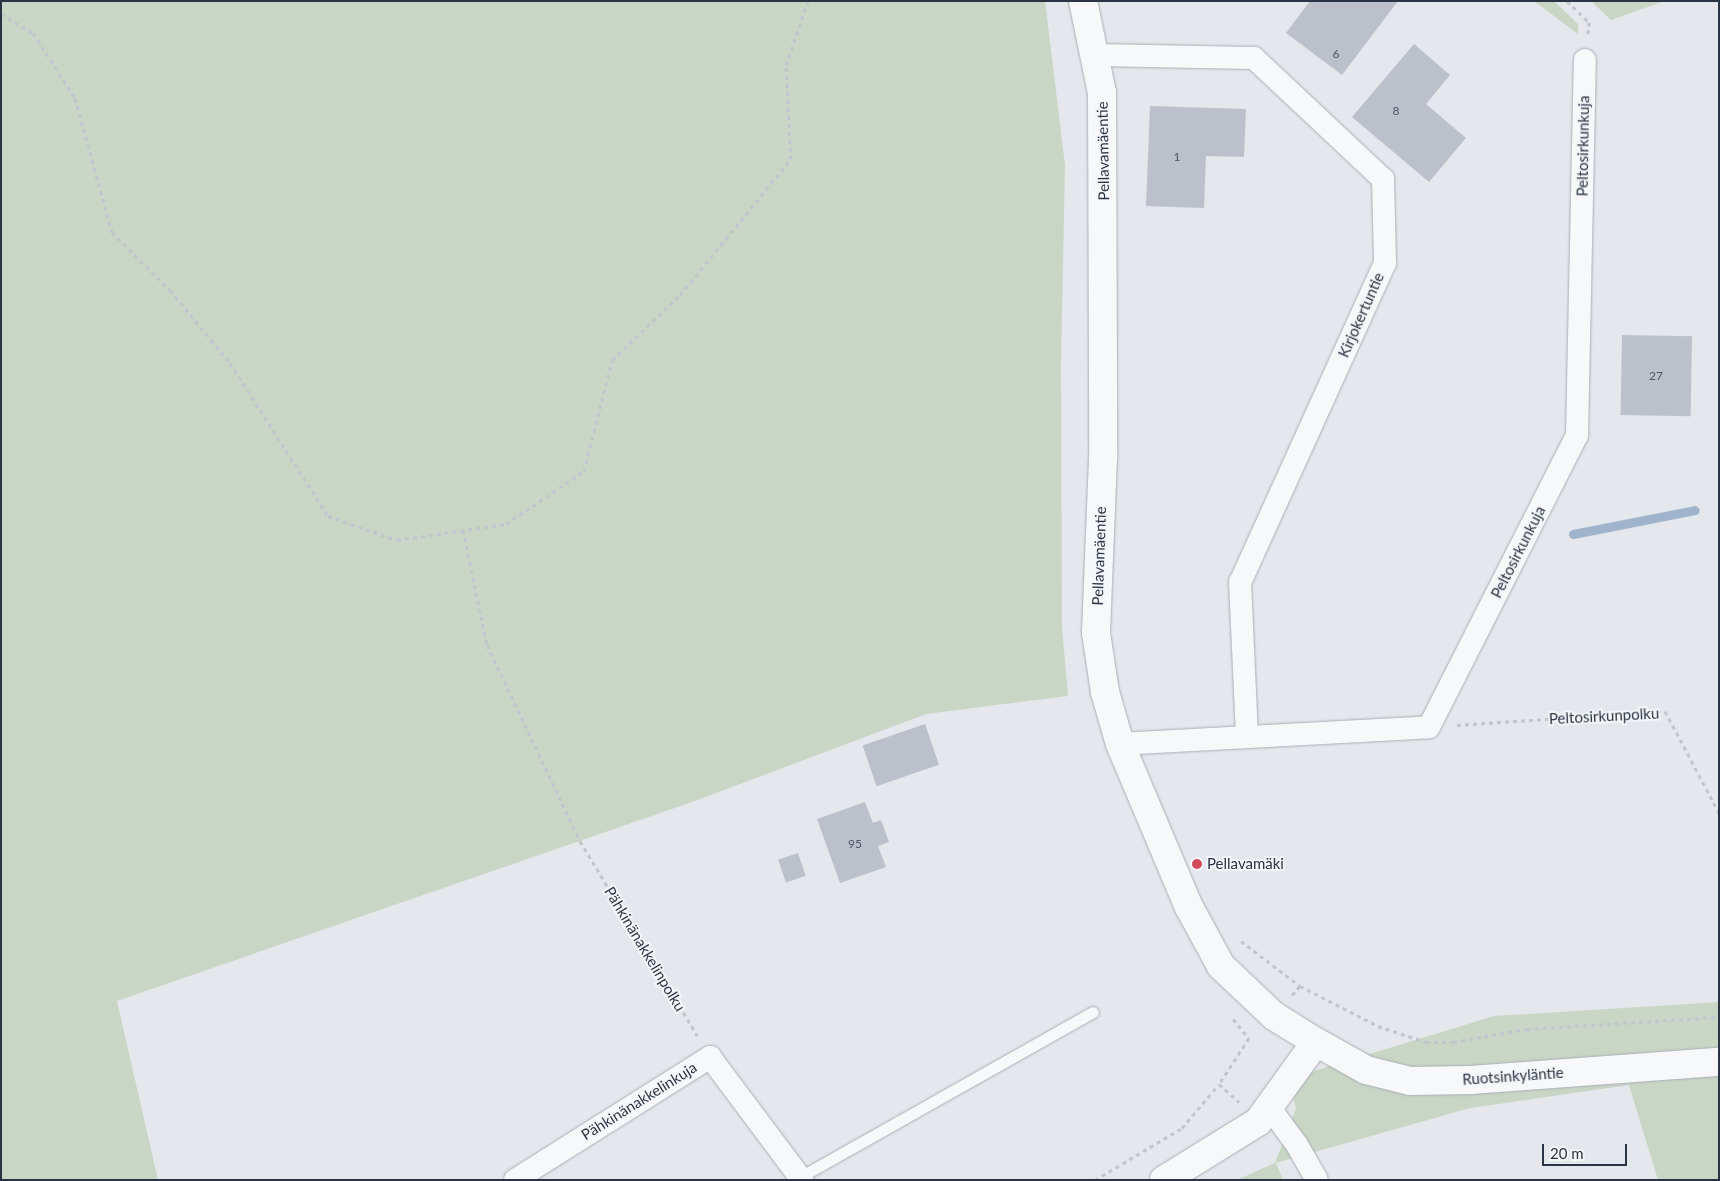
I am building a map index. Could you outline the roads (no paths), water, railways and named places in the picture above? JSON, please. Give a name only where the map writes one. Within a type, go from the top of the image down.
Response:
[{"type":"street","name":"Pellavamäentie","points":[[1083,1],[1102,93],[1104,188],[1103,458],[1096,633],[1105,692],[1120,744],[1189,907],[1221,966],[1274,1016],[1316,1042]]},
{"type":"street","name":"Kirjokertuntie","points":[[1094,55],[1254,58],[1383,179],[1385,263],[1240,582],[1247,737]]},
{"type":"street","name":"Peltosirkunkuja","points":[[1247,737],[1429,727],[1577,434],[1585,60]]},
{"type":"street","points":[[1120,744],[1247,737]]},
{"type":"street","points":[[1164,1180],[1258,1122],[1316,1042]]},
{"type":"street","name":"Ruotsinkyläntie","points":[[1316,1042],[1366,1070],[1410,1081],[1471,1080],[1719,1062]]},
{"type":"street","name":"Pähkinänakkelinkuja","points":[[515,1180],[710,1057],[801,1178]]},
{"type":"street","points":[[1269,1107],[1297,1145],[1317,1180]]},
{"type":"lane","points":[[801,1178],[1093,1012]]},
{"type":"waterway","points":[[1573,534],[1695,510]]},
{"type":"place","name":"Pellavamäki","points":[[1197,864]]}]
